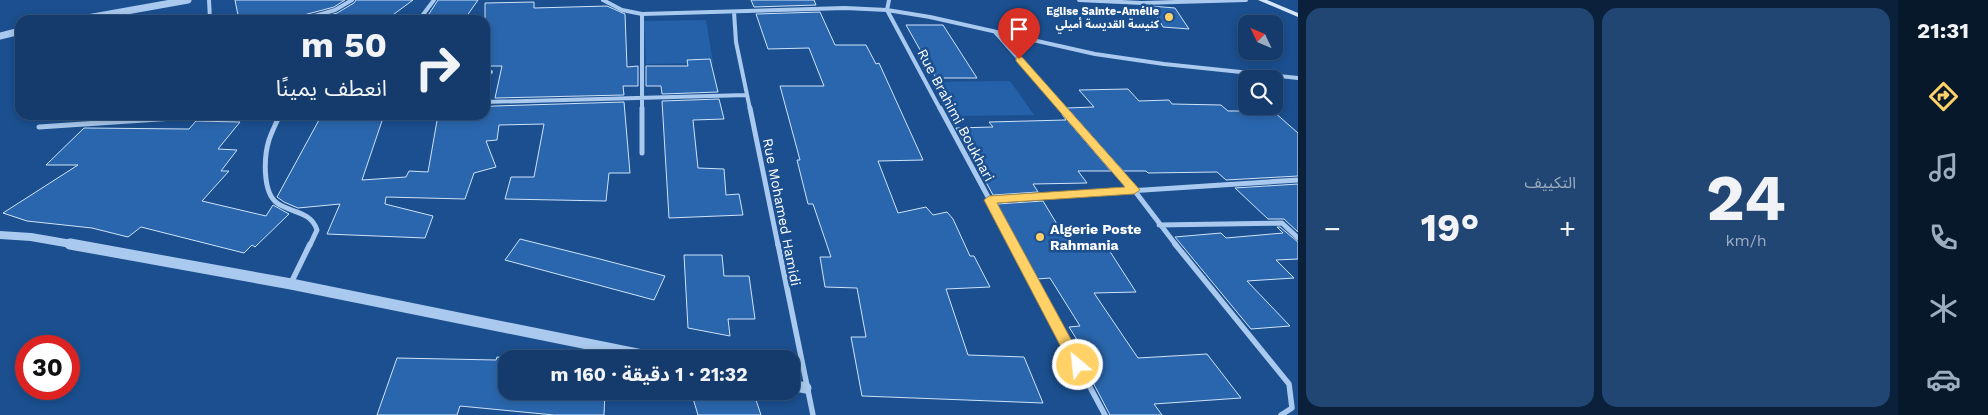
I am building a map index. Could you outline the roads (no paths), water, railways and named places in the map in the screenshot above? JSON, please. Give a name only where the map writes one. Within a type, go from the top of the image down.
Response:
[{"type":"main road","points":[[1261,0],[1298,15]]},
{"type":"street","points":[[104,15],[188,0]]},
{"type":"street","points":[[209,0],[210,15]]},
{"type":"street","points":[[318,15],[335,10],[352,0]]},
{"type":"street","points":[[423,15],[434,0]]},
{"type":"street","points":[[603,0],[622,10],[642,14],[845,8],[888,10],[930,17],[1061,48],[1129,59],[1298,78]]},
{"type":"street","points":[[888,10],[889,0]]},
{"type":"street","points":[[1079,0],[1111,3],[1246,0]]},
{"type":"street","points":[[1107,0],[1111,3]]},
{"type":"street","name":"Rue Brahimi Boukhari","points":[[888,10],[1104,415]]},
{"type":"street","name":"Rue Mohamed Hamidi","points":[[734,12],[736,42],[812,415]]},
{"type":"street","points":[[642,14],[642,153]]},
{"type":"street","points":[[0,36],[15,32]]},
{"type":"street","points":[[995,32],[1134,190],[1159,225],[1289,384],[1292,408],[1281,415]]},
{"type":"street","points":[[490,102],[747,95]]},
{"type":"street","points":[[39,127],[144,120]]},
{"type":"street","points":[[278,120],[267,149],[268,191],[278,204],[310,218],[316,225],[317,230],[291,284]]},
{"type":"street","points":[[989,200],[1298,180]]},
{"type":"street","points":[[1159,225],[1282,223],[1298,238]]},
{"type":"street","points":[[0,236],[31,237],[291,284],[617,350]]},
{"type":"street","points":[[800,387],[806,388]]},
{"type":"place","name":"Eglise Sainte-Amélie كنيسة القديسة أميلي","points":[[1169,17]]},
{"type":"place","name":"Algerie Poste Rahmania","points":[[1040,237]]}]
